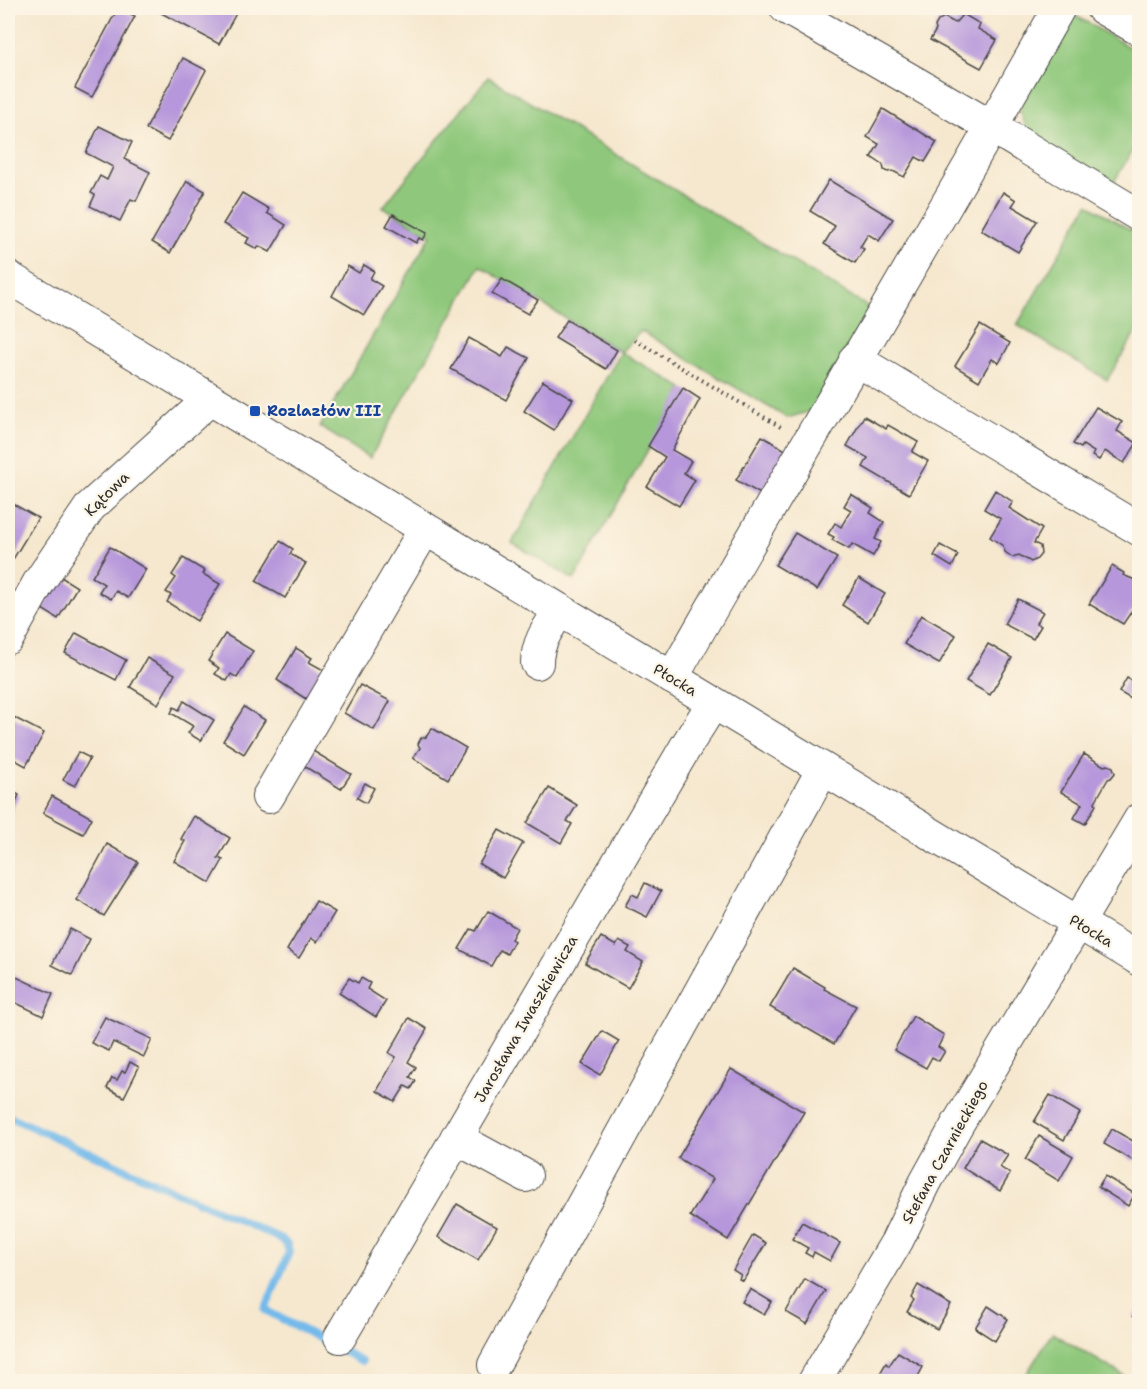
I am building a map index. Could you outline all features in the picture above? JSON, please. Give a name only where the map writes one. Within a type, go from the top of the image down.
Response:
[{"type":"street","points":[[786,8],[1140,216]]},
{"type":"street","points":[[672,678],[1059,8]]},
{"type":"street","points":[[1102,8],[1140,30]]},
{"type":"street","name":"Płocka","points":[[8,277],[1140,960]]},
{"type":"street","points":[[855,359],[1140,530]]},
{"type":"street","name":"Kątowa","points":[[8,638],[39,582],[90,507],[210,399]]},
{"type":"street","points":[[268,796],[425,529]]},
{"type":"street","points":[[537,663],[541,640],[560,610]]},
{"type":"street","name":"Jarosława Iwaszkiewicza","points":[[340,1337],[713,703]]},
{"type":"street","points":[[494,1365],[823,769]]},
{"type":"street","name":"Stefana Czarnieckiego","points":[[814,1382],[897,1241],[957,1125],[1140,819]]},
{"type":"street","points":[[456,1138],[526,1176]]},
{"type":"path","points":[[635,340],[807,443]]},
{"type":"green space","points":[[1071,13],[1139,53],[1139,140],[1112,185],[1028,134],[1019,106]]},
{"type":"green space","points":[[488,77],[870,308],[811,411],[787,418],[641,331],[621,352],[480,266],[370,458],[320,427],[431,235],[383,207]]},
{"type":"green space","points":[[1088,204],[1139,235],[1139,327],[1107,380],[1017,325]]},
{"type":"green space","points":[[621,352],[683,388],[574,580],[512,543]]},
{"type":"green space","points":[[1052,1333],[1133,1381],[1022,1381]]},
{"type":"building","points":[[118,8],[135,16],[92,97],[75,88]]},
{"type":"building","points":[[152,8],[239,8],[219,44]]},
{"type":"building","points":[[963,14],[980,24],[978,29],[997,40],[981,68],[930,40],[938,21],[944,17],[955,23]]},
{"type":"building","points":[[183,58],[206,70],[168,141],[146,129]]},
{"type":"building","points":[[883,109],[937,142],[925,162],[916,157],[904,177],[893,171],[884,170],[883,165],[871,157],[879,144],[867,137]]},
{"type":"building","points":[[99,126],[132,142],[124,159],[150,172],[136,201],[131,199],[120,221],[90,206],[95,195],[91,193],[100,176],[107,180],[113,167],[86,153]]},
{"type":"building","points":[[829,180],[893,219],[879,241],[868,234],[860,247],[864,249],[855,263],[824,244],[835,226],[810,211]]},
{"type":"building","points":[[187,181],[205,191],[170,253],[152,242]]},
{"type":"building","points":[[1003,192],[1016,200],[1012,206],[1037,221],[1018,252],[981,230]]},
{"type":"building","points":[[242,193],[269,209],[267,213],[286,225],[270,252],[246,243],[249,238],[223,224]]},
{"type":"building","points":[[393,214],[427,233],[423,240],[419,238],[416,243],[386,226]]},
{"type":"building","points":[[364,265],[374,271],[370,279],[382,286],[364,315],[332,296],[348,266],[359,273]]},
{"type":"building","points":[[502,279],[538,300],[528,314],[492,294]]},
{"type":"building","points":[[567,320],[617,350],[606,369],[555,338]]},
{"type":"building","points":[[980,325],[1010,343],[999,363],[992,359],[979,381],[955,366]]},
{"type":"building","points":[[469,338],[502,357],[508,347],[529,358],[506,400],[451,369]]},
{"type":"building","points":[[543,381],[573,399],[554,430],[524,411]]},
{"type":"building","points":[[683,388],[700,399],[672,450],[691,461],[684,473],[695,480],[679,506],[647,487],[665,457],[648,446]]},
{"type":"building","points":[[1096,407],[1122,422],[1117,431],[1137,443],[1124,463],[1105,451],[1099,460],[1092,456],[1094,452],[1083,445],[1081,448],[1073,444]]},
{"type":"building","points":[[864,416],[886,429],[888,425],[918,442],[912,452],[928,461],[909,494],[863,467],[868,458],[847,446]]},
{"type":"building","points":[[762,436],[787,451],[762,495],[736,480]]},
{"type":"building","points":[[995,490],[1013,502],[1009,508],[1042,529],[1034,543],[1040,546],[1041,554],[1037,559],[1031,562],[1019,555],[1012,557],[1005,552],[1003,546],[990,537],[1001,519],[984,509]]},
{"type":"building","points":[[851,494],[873,508],[870,513],[884,522],[875,539],[881,542],[873,556],[852,544],[849,549],[832,540],[834,537],[828,534],[835,523],[841,527],[851,510],[844,506]]},
{"type":"building","points":[[8,501],[38,518],[12,561],[8,558]]},
{"type":"building","points":[[795,533],[837,558],[817,590],[775,565]]},
{"type":"building","points":[[280,541],[293,549],[290,554],[306,563],[285,598],[256,581]]},
{"type":"building","points":[[940,545],[958,555],[952,567],[934,556]]},
{"type":"building","points":[[110,547],[146,569],[128,598],[116,591],[111,599],[99,592],[104,584],[92,577]]},
{"type":"building","points":[[183,558],[205,571],[203,574],[220,584],[197,621],[167,602],[171,595],[166,592],[176,578],[172,575]]},
{"type":"building","points":[[1112,566],[1124,573],[1123,575],[1140,582],[1140,604],[1123,624],[1089,604]]},
{"type":"building","points":[[61,577],[77,587],[58,619],[42,609]]},
{"type":"building","points":[[859,578],[885,594],[868,622],[842,605]]},
{"type":"building","points":[[1018,599],[1043,612],[1036,623],[1041,626],[1033,639],[1004,624]]},
{"type":"building","points":[[921,615],[956,635],[939,664],[904,644]]},
{"type":"building","points":[[76,633],[126,660],[116,680],[65,653]]},
{"type":"building","points":[[225,634],[253,651],[237,678],[231,674],[227,681],[215,674],[219,668],[208,661]]},
{"type":"building","points":[[988,644],[1012,658],[990,695],[966,681]]},
{"type":"building","points":[[296,648],[312,658],[309,662],[329,673],[313,701],[277,680]]},
{"type":"building","points":[[147,658],[175,674],[158,704],[130,687]]},
{"type":"building","points":[[1127,678],[1140,685],[1140,704],[1119,692]]},
{"type":"building","points":[[360,685],[390,701],[374,730],[344,713]]},
{"type":"building","points":[[184,701],[214,720],[201,741],[188,733],[193,726],[171,713],[174,707],[179,710]]},
{"type":"building","points":[[244,707],[265,720],[244,754],[223,741]]},
{"type":"building","points":[[13,717],[44,733],[26,766],[8,756],[8,727]]},
{"type":"building","points":[[432,728],[466,748],[448,779],[413,758],[420,748],[418,744],[421,738],[426,737]]},
{"type":"building","points":[[313,751],[351,774],[341,789],[304,766]]},
{"type":"building","points":[[78,752],[90,758],[75,786],[63,780]]},
{"type":"building","points":[[1084,754],[1104,766],[1113,767],[1115,773],[1108,779],[1085,824],[1074,818],[1082,804],[1061,792]]},
{"type":"building","points":[[365,783],[374,788],[366,803],[357,798]]},
{"type":"building","points":[[549,788],[577,805],[567,821],[572,824],[561,843],[527,823]]},
{"type":"building","points":[[8,789],[19,795],[8,818]]},
{"type":"building","points":[[52,796],[92,818],[83,834],[43,813]]},
{"type":"building","points":[[194,816],[230,838],[218,858],[223,860],[210,883],[174,861],[185,841],[181,839]]},
{"type":"building","points":[[499,830],[523,843],[503,878],[479,864]]},
{"type":"building","points":[[107,844],[138,862],[104,916],[77,900]]},
{"type":"building","points":[[645,883],[661,891],[647,917],[625,906],[632,894],[638,897]]},
{"type":"building","points":[[316,901],[335,912],[317,942],[311,938],[299,958],[287,950]]},
{"type":"building","points":[[488,911],[517,928],[511,939],[514,941],[507,954],[500,950],[491,966],[459,949],[471,929],[476,931]]},
{"type":"building","points":[[8,915],[13,918],[8,930]]},
{"type":"building","points":[[70,929],[90,939],[72,975],[52,965]]},
{"type":"building","points":[[601,937],[616,946],[619,941],[630,947],[627,952],[643,962],[628,988],[585,963]]},
{"type":"building","points":[[793,968],[825,987],[824,989],[856,1006],[834,1044],[770,1007]]},
{"type":"building","points":[[8,973],[53,994],[43,1016],[8,999]]},
{"type":"building","points":[[349,978],[358,983],[361,978],[370,983],[367,989],[386,1001],[376,1017],[339,993]]},
{"type":"building","points":[[913,1016],[944,1035],[938,1047],[945,1051],[939,1061],[932,1057],[926,1068],[894,1050]]},
{"type":"building","points":[[105,1017],[152,1039],[144,1057],[113,1042],[109,1051],[91,1043]]},
{"type":"building","points":[[409,1018],[427,1029],[408,1062],[416,1067],[410,1077],[416,1081],[411,1089],[405,1086],[395,1102],[377,1091],[396,1057],[389,1053]]},
{"type":"building","points":[[602,1031],[619,1041],[600,1075],[582,1064]]},
{"type":"building","points":[[130,1062],[139,1067],[124,1097],[107,1088],[112,1078],[117,1080],[122,1071],[125,1072]]},
{"type":"building","points":[[731,1069],[804,1112],[728,1240],[690,1216],[713,1179],[678,1158]]},
{"type":"building","points":[[1050,1095],[1080,1113],[1064,1140],[1034,1122]]},
{"type":"building","points":[[1112,1129],[1140,1145],[1140,1151],[1134,1161],[1104,1144]]},
{"type":"building","points":[[1039,1136],[1073,1156],[1059,1181],[1025,1160]]},
{"type":"building","points":[[980,1139],[1008,1155],[1000,1167],[1010,1174],[1000,1191],[963,1168]]},
{"type":"building","points":[[1105,1176],[1135,1194],[1128,1206],[1098,1187]]},
{"type":"building","points":[[457,1204],[497,1227],[478,1260],[438,1237]]},
{"type":"building","points":[[802,1222],[840,1243],[830,1261],[814,1252],[812,1257],[805,1253],[808,1248],[792,1239]]},
{"type":"building","points":[[753,1235],[766,1243],[743,1281],[739,1279],[741,1275],[733,1270]]},
{"type":"building","points":[[805,1279],[826,1291],[807,1324],[786,1312]]},
{"type":"building","points":[[918,1285],[951,1305],[937,1329],[907,1312],[914,1300],[911,1298]]},
{"type":"building","points":[[750,1289],[772,1302],[764,1315],[742,1302]]},
{"type":"building","points":[[988,1306],[1008,1319],[995,1341],[975,1328]]},
{"type":"building","points":[[1140,1306],[1140,1320],[1133,1316]]},
{"type":"building","points":[[898,1352],[923,1367],[915,1382],[875,1382],[886,1363],[889,1366]]},
{"type":"waterway","points":[[8,1116],[281,1239],[287,1244],[289,1252],[265,1310],[362,1361]]},
{"type":"place","name":"Rozlazłów III","points":[[255,411]]}]
